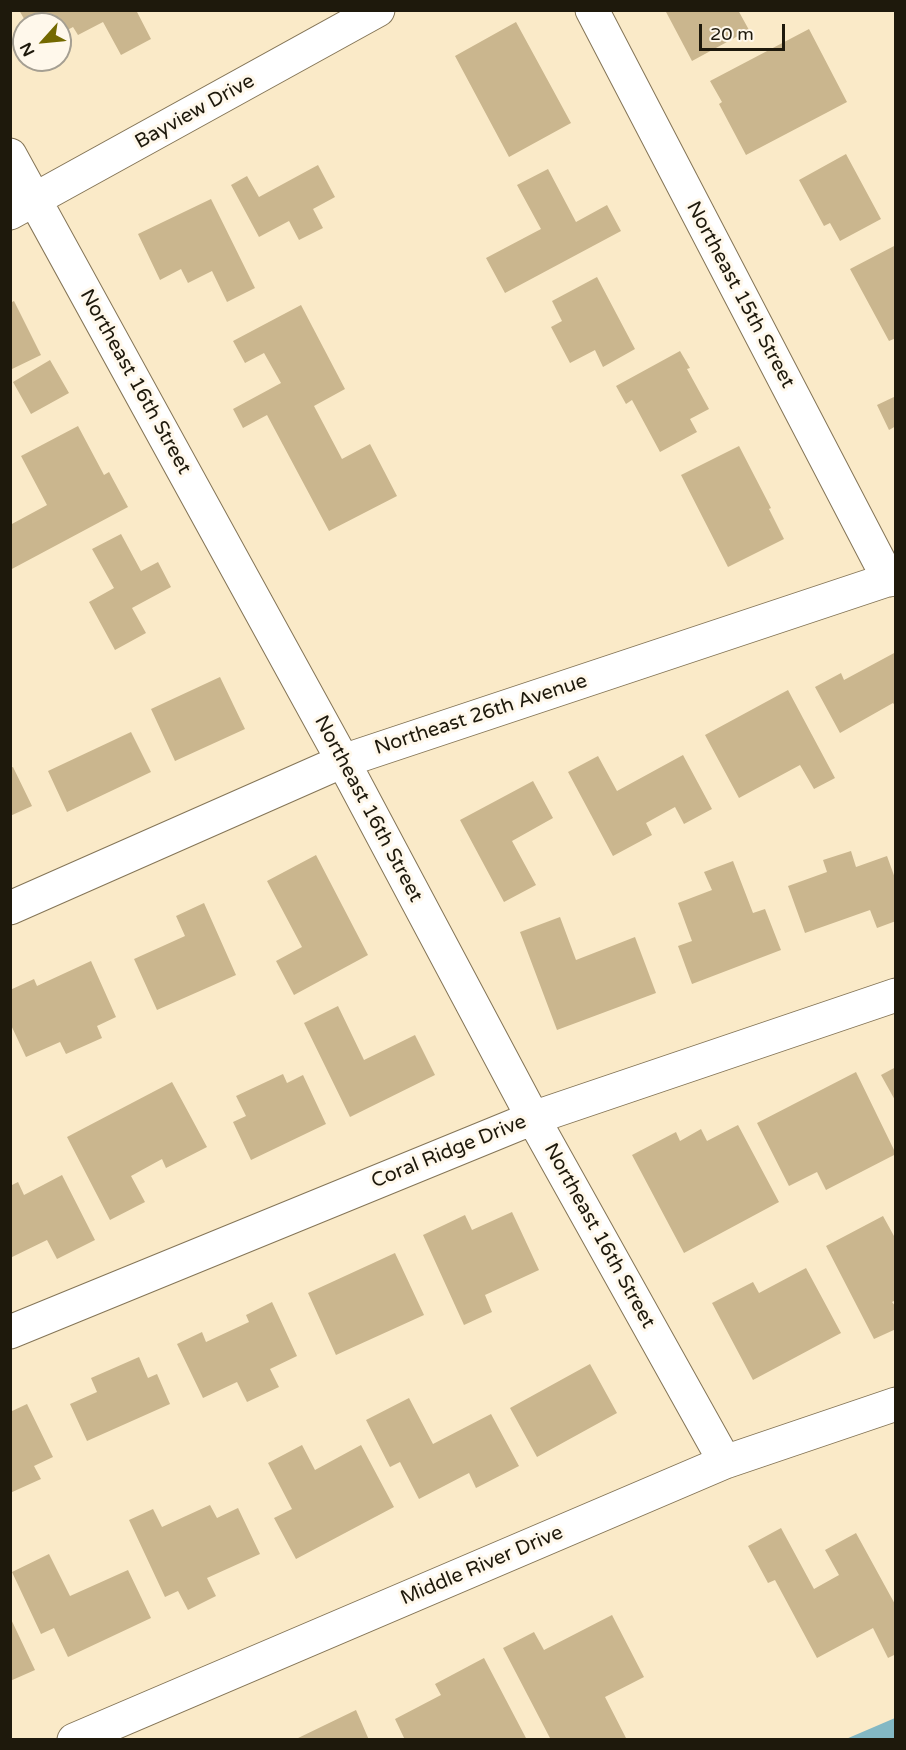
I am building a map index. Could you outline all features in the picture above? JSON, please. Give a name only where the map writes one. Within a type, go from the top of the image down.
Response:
[{"type":"street","name":"Bayview Drive","points":[[23,207],[378,10]]},
{"type":"street","name":"Northeast 15th Street","points":[[592,10],[892,579]]},
{"type":"street","name":"Northeast 16th Street","points":[[10,155],[23,207],[343,761],[533,1118],[725,1462]]},
{"type":"street","name":"Northeast 26th Avenue","points":[[10,908],[343,761],[892,579]]},
{"type":"street","name":"Coral Ridge Drive","points":[[10,1332],[533,1118],[896,995]]},
{"type":"street","name":"Middle River Drive","points":[[74,1740],[725,1462],[896,1404]]},
{"type":"water","points":[[895,1718],[895,1739],[846,1739]]},
{"type":"building","points":[[19,10],[136,10],[151,39],[121,55],[103,22],[78,35],[72,28],[72,12],[20,12]]},
{"type":"building","points":[[665,10],[738,10],[749,30],[692,61]]},
{"type":"building","points":[[516,22],[571,123],[509,157],[455,56]]},
{"type":"building","points":[[809,29],[847,102],[746,155],[719,104],[722,102],[710,81]]},
{"type":"building","points":[[846,154],[881,219],[840,241],[830,223],[824,226],[799,180]]},
{"type":"building","points":[[318,165],[335,197],[313,209],[323,228],[299,240],[289,221],[259,237],[231,185],[247,176],[259,197]]},
{"type":"building","points":[[548,169],[576,222],[607,205],[621,231],[505,293],[486,258],[541,229],[517,185]]},
{"type":"building","points":[[211,199],[255,288],[227,302],[212,271],[188,283],[181,269],[160,280],[138,234]]},
{"type":"building","points":[[896,245],[896,338],[889,341],[850,269]]},
{"type":"building","points":[[597,277],[635,349],[603,367],[595,350],[570,363],[551,327],[562,321],[552,301]]},
{"type":"building","points":[[14,301],[41,355],[10,370],[10,303]]},
{"type":"building","points":[[301,305],[345,389],[314,406],[342,459],[370,444],[397,496],[329,531],[267,415],[243,428],[233,409],[281,383],[264,353],[245,363],[233,341]]},
{"type":"building","points":[[680,351],[709,409],[690,419],[697,432],[660,452],[632,400],[626,404],[616,386]]},
{"type":"building","points":[[50,360],[69,393],[31,414],[13,382]]},
{"type":"building","points":[[896,396],[896,426],[889,430],[877,405]]},
{"type":"building","points":[[78,426],[104,475],[109,472],[128,507],[10,570],[10,525],[47,505],[21,456]]},
{"type":"building","points":[[739,446],[771,508],[769,509],[784,539],[728,567],[681,475]]},
{"type":"building","points":[[121,534],[141,571],[158,562],[171,587],[132,608],[146,633],[115,650],[89,602],[114,588],[92,549]]},
{"type":"building","points":[[896,652],[896,707],[893,703],[840,733],[815,687],[841,673],[844,680]]},
{"type":"building","points":[[220,677],[245,729],[175,761],[151,709]]},
{"type":"building","points":[[788,690],[835,778],[814,789],[800,765],[739,798],[705,735]]},
{"type":"building","points":[[131,732],[151,772],[67,812],[48,771]]},
{"type":"building","points":[[683,755],[712,809],[684,824],[675,807],[646,823],[652,835],[613,856],[568,772],[598,756],[617,791]]},
{"type":"building","points":[[13,767],[32,806],[10,816],[10,768]]},
{"type":"building","points":[[533,781],[553,818],[512,841],[536,885],[504,902],[460,820]]},
{"type":"building","points":[[851,851],[856,867],[887,856],[896,881],[896,921],[877,928],[870,910],[805,933],[788,886],[827,872],[823,860]]},
{"type":"building","points":[[316,855],[368,955],[294,995],[276,961],[302,947],[267,881]]},
{"type":"building","points":[[733,861],[753,913],[765,909],[781,950],[692,984],[678,946],[692,941],[678,903],[712,890],[704,872]]},
{"type":"building","points":[[204,903],[236,975],[157,1010],[134,959],[185,936],[176,916]]},
{"type":"building","points":[[560,917],[576,960],[635,937],[656,993],[557,1030],[520,932]]},
{"type":"building","points":[[91,961],[116,1017],[97,1026],[102,1038],[66,1054],[60,1042],[26,1057],[10,1023],[10,990],[34,979],[37,986]]},
{"type":"building","points":[[338,1006],[364,1060],[415,1035],[435,1075],[350,1117],[304,1023]]},
{"type":"building","points":[[896,1067],[896,1102],[881,1075]]},
{"type":"building","points":[[856,1072],[896,1154],[826,1190],[817,1172],[789,1186],[757,1123]]},
{"type":"building","points":[[283,1074],[287,1083],[303,1075],[326,1124],[251,1160],[233,1122],[246,1116],[236,1096]]},
{"type":"building","points":[[172,1082],[207,1147],[166,1168],[162,1159],[131,1176],[145,1202],[110,1220],[67,1137]]},
{"type":"building","points":[[738,1125],[779,1202],[684,1253],[632,1155],[676,1132],[680,1141],[701,1129],[707,1141]]},
{"type":"building","points":[[62,1175],[95,1240],[57,1259],[47,1240],[10,1258],[10,1186],[18,1182],[24,1195]]},
{"type":"building","points":[[512,1212],[539,1270],[485,1295],[492,1312],[464,1325],[423,1235],[465,1215],[472,1230]]},
{"type":"building","points":[[883,1216],[894,1236],[896,1235],[896,1300],[892,1302],[896,1307],[896,1329],[874,1339],[826,1246]]},
{"type":"building","points":[[395,1253],[424,1315],[336,1355],[308,1293]]},
{"type":"building","points":[[806,1268],[841,1333],[753,1380],[712,1303],[753,1282],[759,1293]]},
{"type":"building","points":[[272,1302],[297,1356],[270,1369],[279,1387],[247,1402],[237,1382],[203,1398],[177,1344],[202,1332],[206,1342],[249,1322],[246,1315]]},
{"type":"building","points":[[139,1357],[148,1378],[157,1374],[170,1404],[87,1441],[70,1404],[97,1392],[91,1378]]},
{"type":"building","points":[[590,1364],[617,1413],[537,1457],[510,1408]]},
{"type":"building","points":[[409,1398],[433,1444],[491,1414],[519,1466],[476,1488],[469,1473],[419,1499],[400,1462],[390,1467],[366,1420]]},
{"type":"building","points":[[27,1404],[53,1457],[34,1466],[41,1479],[10,1493],[10,1412]]},
{"type":"building","points":[[302,1445],[315,1470],[361,1445],[394,1507],[296,1559],[274,1518],[292,1509],[268,1463]]},
{"type":"building","points":[[210,1505],[217,1518],[238,1508],[260,1554],[207,1578],[216,1596],[188,1610],[178,1591],[165,1597],[129,1520],[153,1509],[162,1527]]},
{"type":"building","points":[[781,1528],[814,1589],[839,1575],[825,1550],[856,1533],[896,1606],[896,1654],[888,1658],[873,1628],[817,1658],[775,1580],[768,1583],[748,1546]]},
{"type":"building","points":[[49,1554],[70,1596],[128,1570],[151,1618],[68,1657],[54,1628],[41,1634],[12,1572]]},
{"type":"building","points":[[612,1615],[644,1677],[605,1697],[627,1740],[551,1740],[503,1648],[534,1632],[544,1650]]},
{"type":"building","points":[[10,1617],[35,1670],[10,1681]]},
{"type":"building","points":[[484,1658],[527,1740],[405,1740],[395,1719],[441,1695],[435,1684]]},
{"type":"building","points":[[356,1710],[369,1740],[294,1740]]}]
